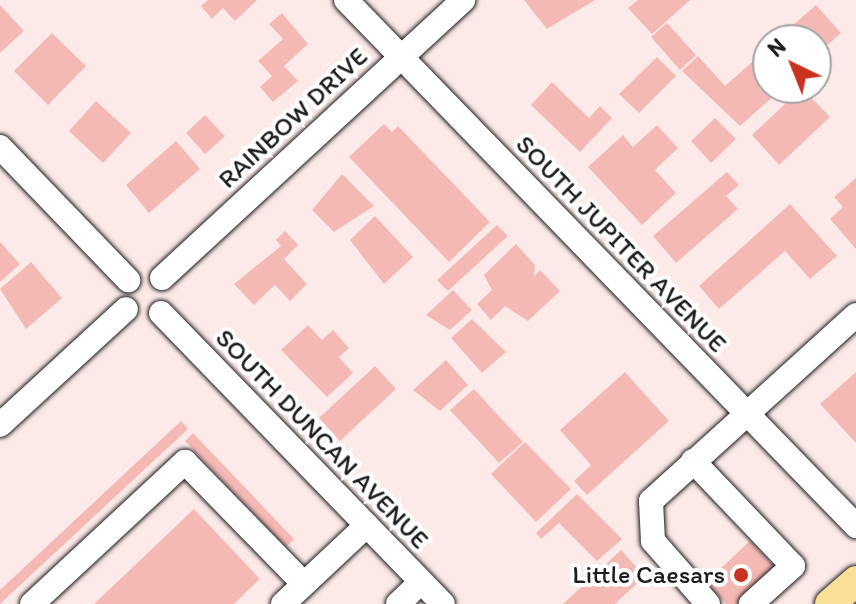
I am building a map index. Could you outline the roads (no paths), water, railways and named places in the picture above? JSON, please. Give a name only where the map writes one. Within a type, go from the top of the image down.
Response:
[{"type":"main road","points":[[830,604],[856,581]]},
{"type":"street","name":"SOUTH JUPITER AVENUE","points":[[346,0],[856,526]]},
{"type":"street","name":"RAINBOW DRIVE","points":[[162,278],[463,0]]},
{"type":"street","points":[[0,147],[128,280],[126,309],[0,425]]},
{"type":"street","points":[[126,309],[147,319],[161,313],[169,299],[162,278],[140,272],[128,280]]},
{"type":"street","name":"SOUTH DUNCAN AVENUE","points":[[161,313],[443,604]]},
{"type":"street","points":[[708,604],[648,527],[651,501],[856,315]]},
{"type":"street","points":[[693,461],[793,566],[751,604]]},
{"type":"street","points":[[32,604],[185,462],[304,584]]},
{"type":"street","points":[[283,604],[367,525]]},
{"type":"street","points":[[398,604],[421,582]]},
{"type":"place","name":"Little Caesars","points":[[741,575]]}]
